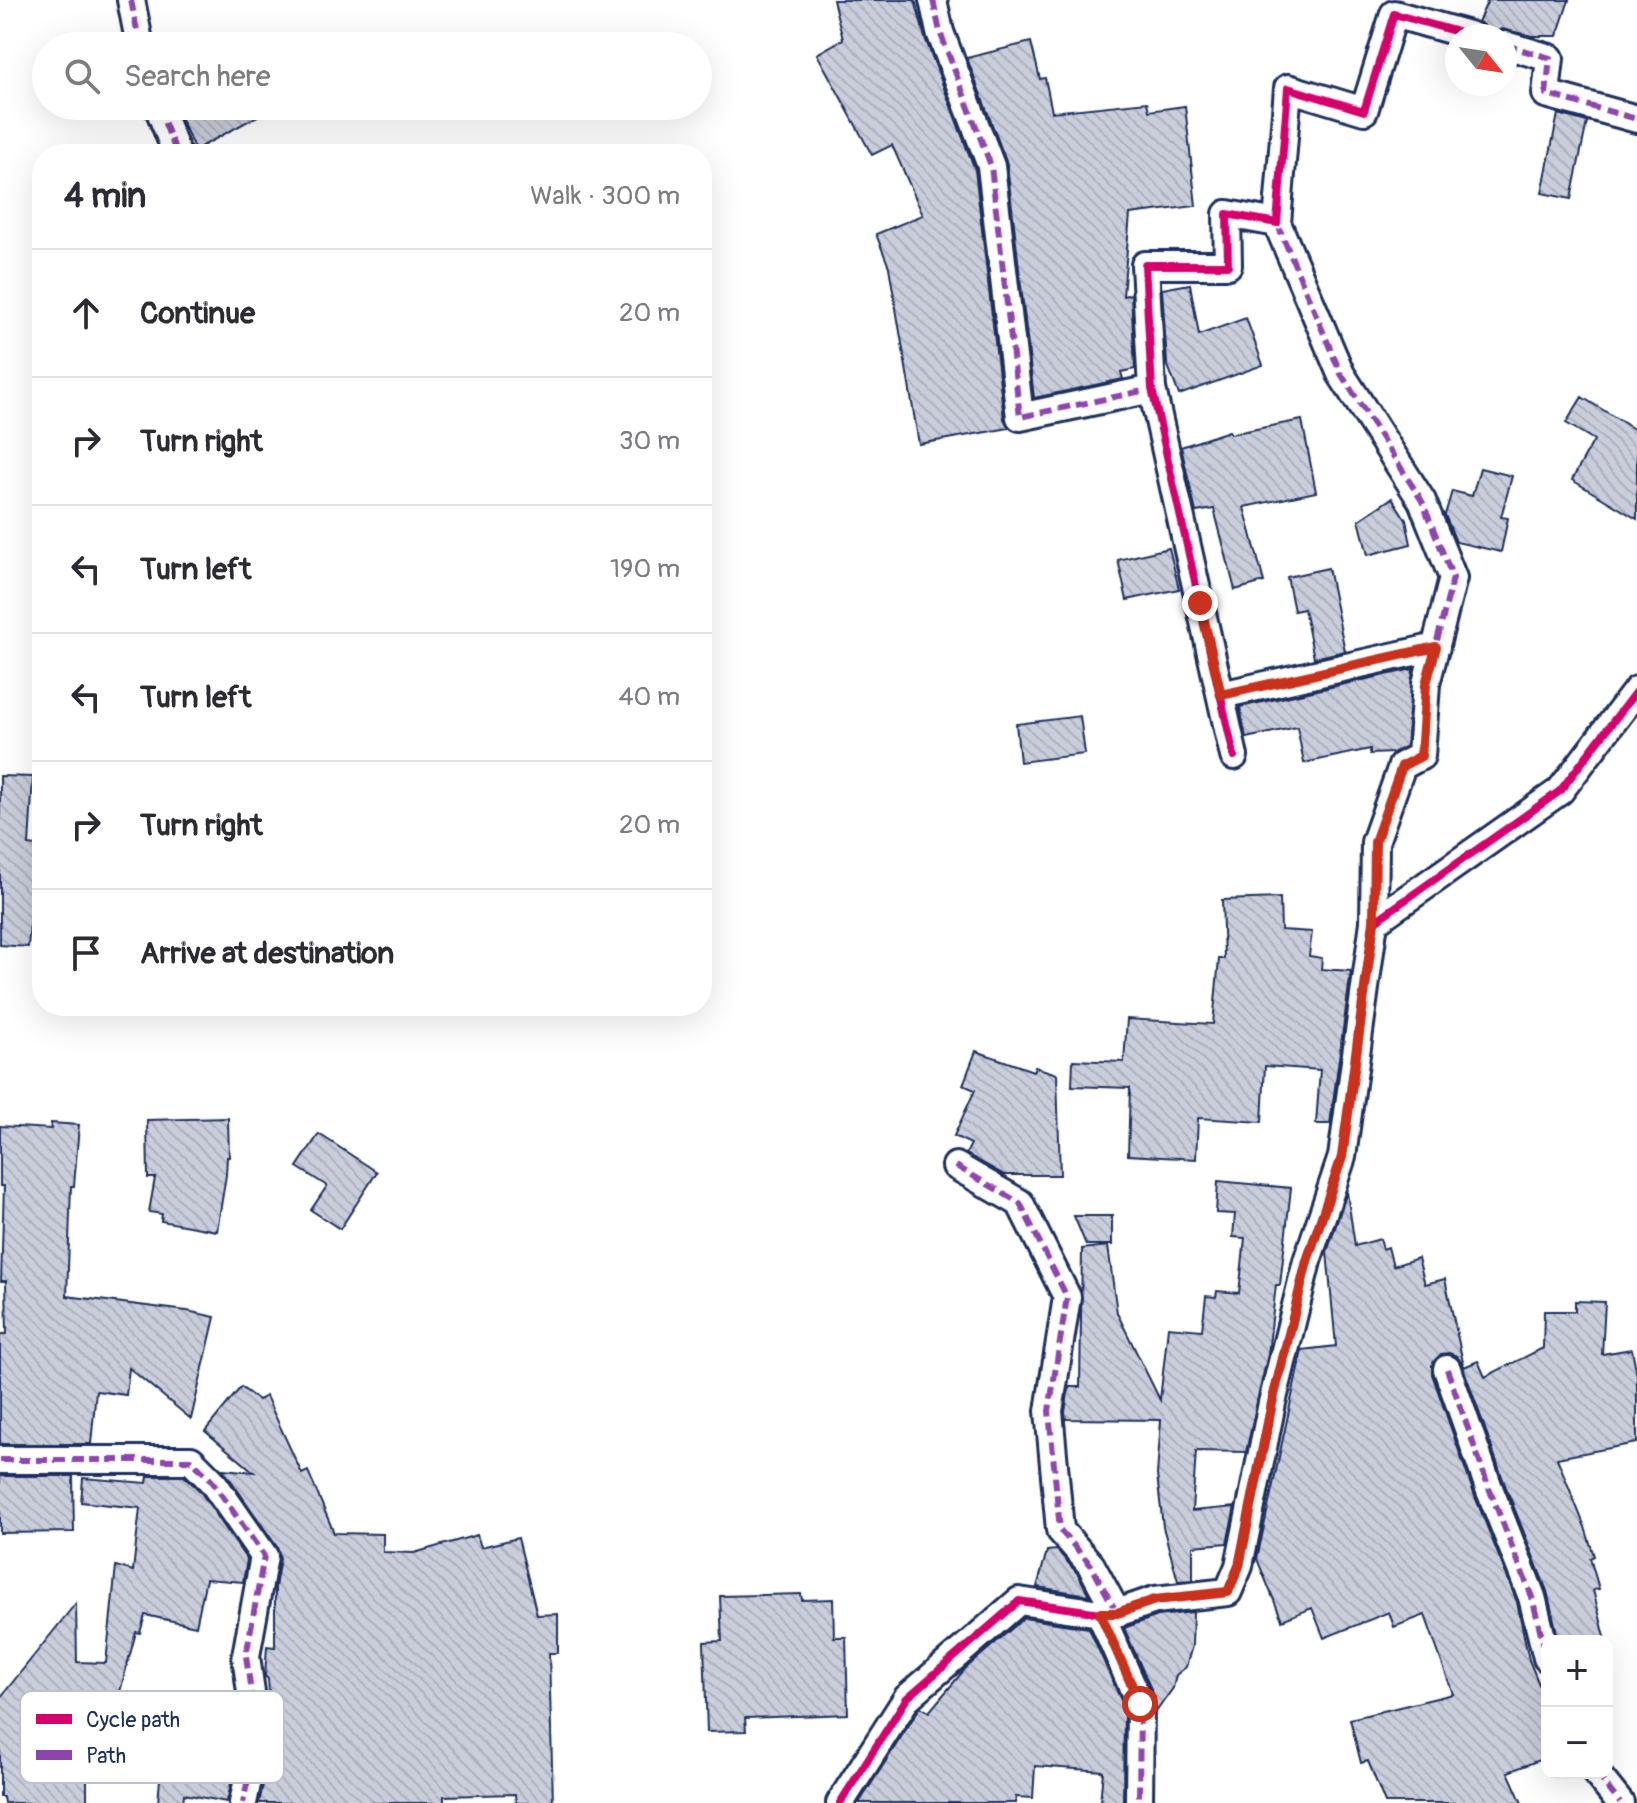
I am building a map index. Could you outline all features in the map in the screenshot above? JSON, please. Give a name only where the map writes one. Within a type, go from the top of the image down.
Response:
[{"type":"street","points":[[131,0],[137,32]]},
{"type":"street","points":[[933,0],[940,32],[991,166],[1020,417],[1152,389]]},
{"type":"street","points":[[840,1803],[907,1698],[1019,1601],[1108,1613],[1155,1600],[1228,1592],[1239,1566],[1272,1403],[1307,1261],[1342,1157],[1374,922],[1375,842],[1402,766],[1421,756],[1426,684],[1453,578],[1422,501],[1341,374],[1277,223],[1288,88],[1364,111],[1394,14],[1445,28]]},
{"type":"street","points":[[1517,48],[1550,58],[1546,94],[1637,119]]},
{"type":"street","points":[[164,120],[173,144]]},
{"type":"street","points":[[1234,756],[1152,389],[1145,265],[1228,265],[1227,214],[1277,223]]},
{"type":"street","points":[[1221,695],[1436,647]]},
{"type":"street","points":[[1374,922],[1560,791],[1637,690]]},
{"type":"street","points":[[956,1166],[1020,1203],[1067,1297],[1049,1411],[1060,1530],[1091,1565],[1140,1704],[1139,1803]]},
{"type":"street","points":[[1447,1369],[1532,1597],[1541,1635]]},
{"type":"street","points":[[0,1460],[191,1460],[212,1481],[264,1556],[246,1656],[251,1691]]},
{"type":"street","points":[[1601,1779],[1620,1803]]},
{"type":"street","points":[[243,1803],[247,1783]]},
{"type":"building","points":[[833,0],[915,0],[925,38],[975,170],[1004,419],[1009,428],[919,444],[889,267],[876,234],[923,215],[892,145],[872,155],[817,54],[843,39]]},
{"type":"building","points":[[1488,0],[1569,0],[1557,36],[1517,32],[1517,24],[1478,22]]},
{"type":"building","points":[[1031,42],[1040,79],[1045,78],[1052,112],[1147,102],[1149,111],[1185,106],[1196,206],[1130,214],[1123,296],[1131,294],[1135,369],[1121,372],[1123,379],[1034,398],[1007,164],[967,58]]},
{"type":"building","points":[[1558,114],[1587,122],[1571,199],[1542,193]]},
{"type":"building","points":[[181,120],[250,120],[206,144],[192,144]]},
{"type":"building","points":[[1190,284],[1199,335],[1246,318],[1263,365],[1179,395],[1167,363],[1162,289]]},
{"type":"building","points":[[1582,397],[1637,431],[1637,519],[1572,480],[1594,440],[1566,423]]},
{"type":"building","points":[[1302,420],[1316,492],[1244,507],[1264,582],[1235,590],[1214,509],[1196,512],[1181,447],[1229,431],[1231,434]]},
{"type":"building","points":[[1480,468],[1512,476],[1501,517],[1508,518],[1501,552],[1456,542],[1445,515],[1452,491],[1472,496]]},
{"type":"building","points":[[1392,498],[1406,520],[1411,544],[1368,555],[1359,520]]},
{"type":"building","points":[[1169,548],[1179,589],[1127,600],[1118,560]]},
{"type":"building","points":[[1328,568],[1345,651],[1314,658],[1304,609],[1294,611],[1287,577]]},
{"type":"building","points":[[1413,669],[1406,746],[1393,753],[1370,754],[1370,749],[1304,763],[1297,727],[1246,738],[1240,707]]},
{"type":"building","points":[[1080,716],[1085,754],[1020,762],[1016,724]]},
{"type":"building","points":[[0,776],[32,777],[29,845],[32,845],[32,902],[28,947],[0,945]]},
{"type":"building","points":[[1280,898],[1281,930],[1312,932],[1309,956],[1322,958],[1321,969],[1351,971],[1330,1124],[1316,1124],[1320,1070],[1265,1066],[1262,1122],[1198,1118],[1196,1159],[1128,1155],[1130,1088],[1072,1086],[1073,1060],[1124,1062],[1127,1019],[1213,1024],[1219,959],[1224,959],[1222,900]]},
{"type":"building","points":[[976,1051],[1033,1071],[1035,1067],[1057,1074],[1060,1175],[1004,1175],[966,1154],[971,1144],[954,1136],[975,1090],[963,1085]]},
{"type":"building","points":[[228,1118],[229,1157],[217,1231],[161,1221],[162,1214],[149,1212],[155,1178],[148,1178],[147,1120]]},
{"type":"building","points":[[51,1123],[79,1125],[74,1186],[71,1186],[67,1296],[215,1317],[191,1419],[129,1368],[126,1395],[96,1391],[91,1444],[0,1444],[0,1334],[7,1334],[6,1281],[1,1281],[4,1186],[0,1186],[0,1126],[51,1129]]},
{"type":"building","points":[[319,1134],[377,1172],[340,1229],[311,1210],[327,1186],[297,1167]]},
{"type":"building","points":[[1218,1181],[1291,1188],[1280,1285],[1276,1285],[1268,1354],[1246,1452],[1196,1451],[1192,1511],[1235,1507],[1227,1543],[1193,1546],[1193,1580],[1178,1581],[1163,1527],[1157,1475],[1161,1420],[1066,1419],[1065,1412],[1069,1387],[1080,1387],[1082,1249],[1108,1246],[1117,1313],[1160,1400],[1168,1327],[1202,1330],[1206,1296],[1216,1297],[1217,1291],[1239,1293],[1245,1238],[1233,1237],[1235,1214],[1216,1213]]},
{"type":"building","points":[[1347,1192],[1355,1246],[1380,1239],[1383,1249],[1388,1247],[1393,1266],[1418,1258],[1425,1284],[1445,1279],[1464,1367],[1478,1361],[1485,1377],[1543,1348],[1544,1311],[1575,1311],[1575,1301],[1605,1302],[1602,1354],[1632,1349],[1637,1375],[1637,1443],[1557,1458],[1594,1556],[1590,1558],[1599,1589],[1593,1590],[1604,1635],[1558,1635],[1547,1591],[1462,1364],[1457,1356],[1449,1353],[1441,1354],[1432,1365],[1432,1374],[1474,1494],[1517,1602],[1529,1660],[1541,1689],[1541,1759],[1508,1772],[1522,1803],[1385,1803],[1368,1761],[1361,1763],[1350,1719],[1453,1694],[1425,1615],[1394,1627],[1389,1612],[1324,1638],[1312,1608],[1282,1620],[1257,1559],[1302,1350],[1336,1346],[1327,1252]]},
{"type":"building","points":[[1074,1216],[1112,1216],[1112,1245],[1086,1245]]},
{"type":"building","points":[[241,1387],[258,1400],[266,1396],[302,1474],[308,1471],[334,1533],[383,1534],[383,1552],[414,1553],[477,1535],[481,1547],[518,1538],[537,1615],[558,1614],[558,1653],[549,1653],[553,1803],[516,1803],[515,1794],[444,1796],[444,1803],[259,1803],[263,1783],[284,1783],[284,1691],[269,1691],[265,1676],[267,1646],[275,1647],[275,1587],[280,1558],[277,1547],[223,1469],[254,1472],[205,1431]]},
{"type":"building","points":[[0,1476],[73,1476],[74,1532],[0,1533]]},
{"type":"building","points":[[148,1476],[184,1476],[200,1491],[247,1560],[243,1582],[206,1579],[196,1626],[145,1615],[140,1633],[136,1632],[120,1691],[20,1691],[20,1783],[87,1783],[87,1803],[4,1803],[3,1797],[0,1797],[0,1698],[76,1603],[77,1662],[106,1663],[116,1566],[133,1571],[140,1508],[81,1502],[83,1478],[147,1483]]},
{"type":"building","points":[[1057,1550],[1078,1574],[1089,1595],[1037,1587],[1047,1551]]},
{"type":"building","points":[[801,1594],[802,1600],[833,1599],[834,1637],[846,1637],[848,1714],[745,1718],[746,1731],[707,1732],[704,1642],[722,1641],[720,1596]]},
{"type":"building","points":[[1193,1612],[1192,1646],[1186,1667],[1176,1675],[1173,1688],[1156,1712],[1155,1698],[1124,1628],[1158,1616]]},
{"type":"building","points":[[1024,1618],[1089,1628],[1124,1707],[1123,1803],[1100,1803],[1103,1771],[1035,1766],[1033,1798],[1016,1797],[1016,1803],[859,1803],[919,1709],[921,1707],[929,1712],[965,1669]]},
{"type":"building","points":[[160,1783],[231,1783],[227,1802],[184,1794],[183,1803],[158,1803]]},
{"type":"marked path","points":[[131,0],[137,32]]},
{"type":"marked path","points":[[933,0],[940,32],[991,166],[1020,417],[1152,389]]},
{"type":"marked path","points":[[1517,48],[1550,58],[1546,94],[1637,119]]},
{"type":"marked path","points":[[164,120],[173,144]]},
{"type":"marked path","points":[[1277,223],[1341,374],[1422,501],[1453,578],[1426,684],[1421,756],[1402,766],[1375,842],[1374,922]]},
{"type":"marked path","points":[[1221,695],[1436,647]]},
{"type":"marked path","points":[[956,1166],[1020,1203],[1067,1297],[1049,1411],[1060,1530],[1091,1565],[1117,1613]]},
{"type":"marked path","points":[[1447,1369],[1532,1597],[1541,1635]]},
{"type":"marked path","points":[[0,1460],[191,1460],[212,1481],[264,1556],[246,1656],[251,1691]]},
{"type":"marked path","points":[[1100,1613],[1140,1704],[1139,1803]]},
{"type":"marked path","points":[[1601,1779],[1620,1803]]},
{"type":"marked path","points":[[243,1803],[247,1783]]},
{"type":"cycle path","points":[[1234,756],[1152,389],[1145,265],[1228,265],[1227,214],[1277,223],[1288,88],[1364,111],[1394,14],[1445,28]]},
{"type":"cycle path","points":[[840,1803],[907,1698],[1019,1601],[1117,1613],[1155,1600],[1228,1592],[1239,1566],[1272,1403],[1307,1261],[1342,1157],[1374,922],[1560,791],[1637,690]]},
{"type":"route","points":[[1140,1704],[1100,1613],[1117,1613],[1155,1600],[1228,1592],[1239,1566],[1272,1403],[1307,1261],[1342,1157],[1374,922],[1375,842],[1402,766],[1421,756],[1426,684],[1436,647],[1221,695],[1200,603]]}]
